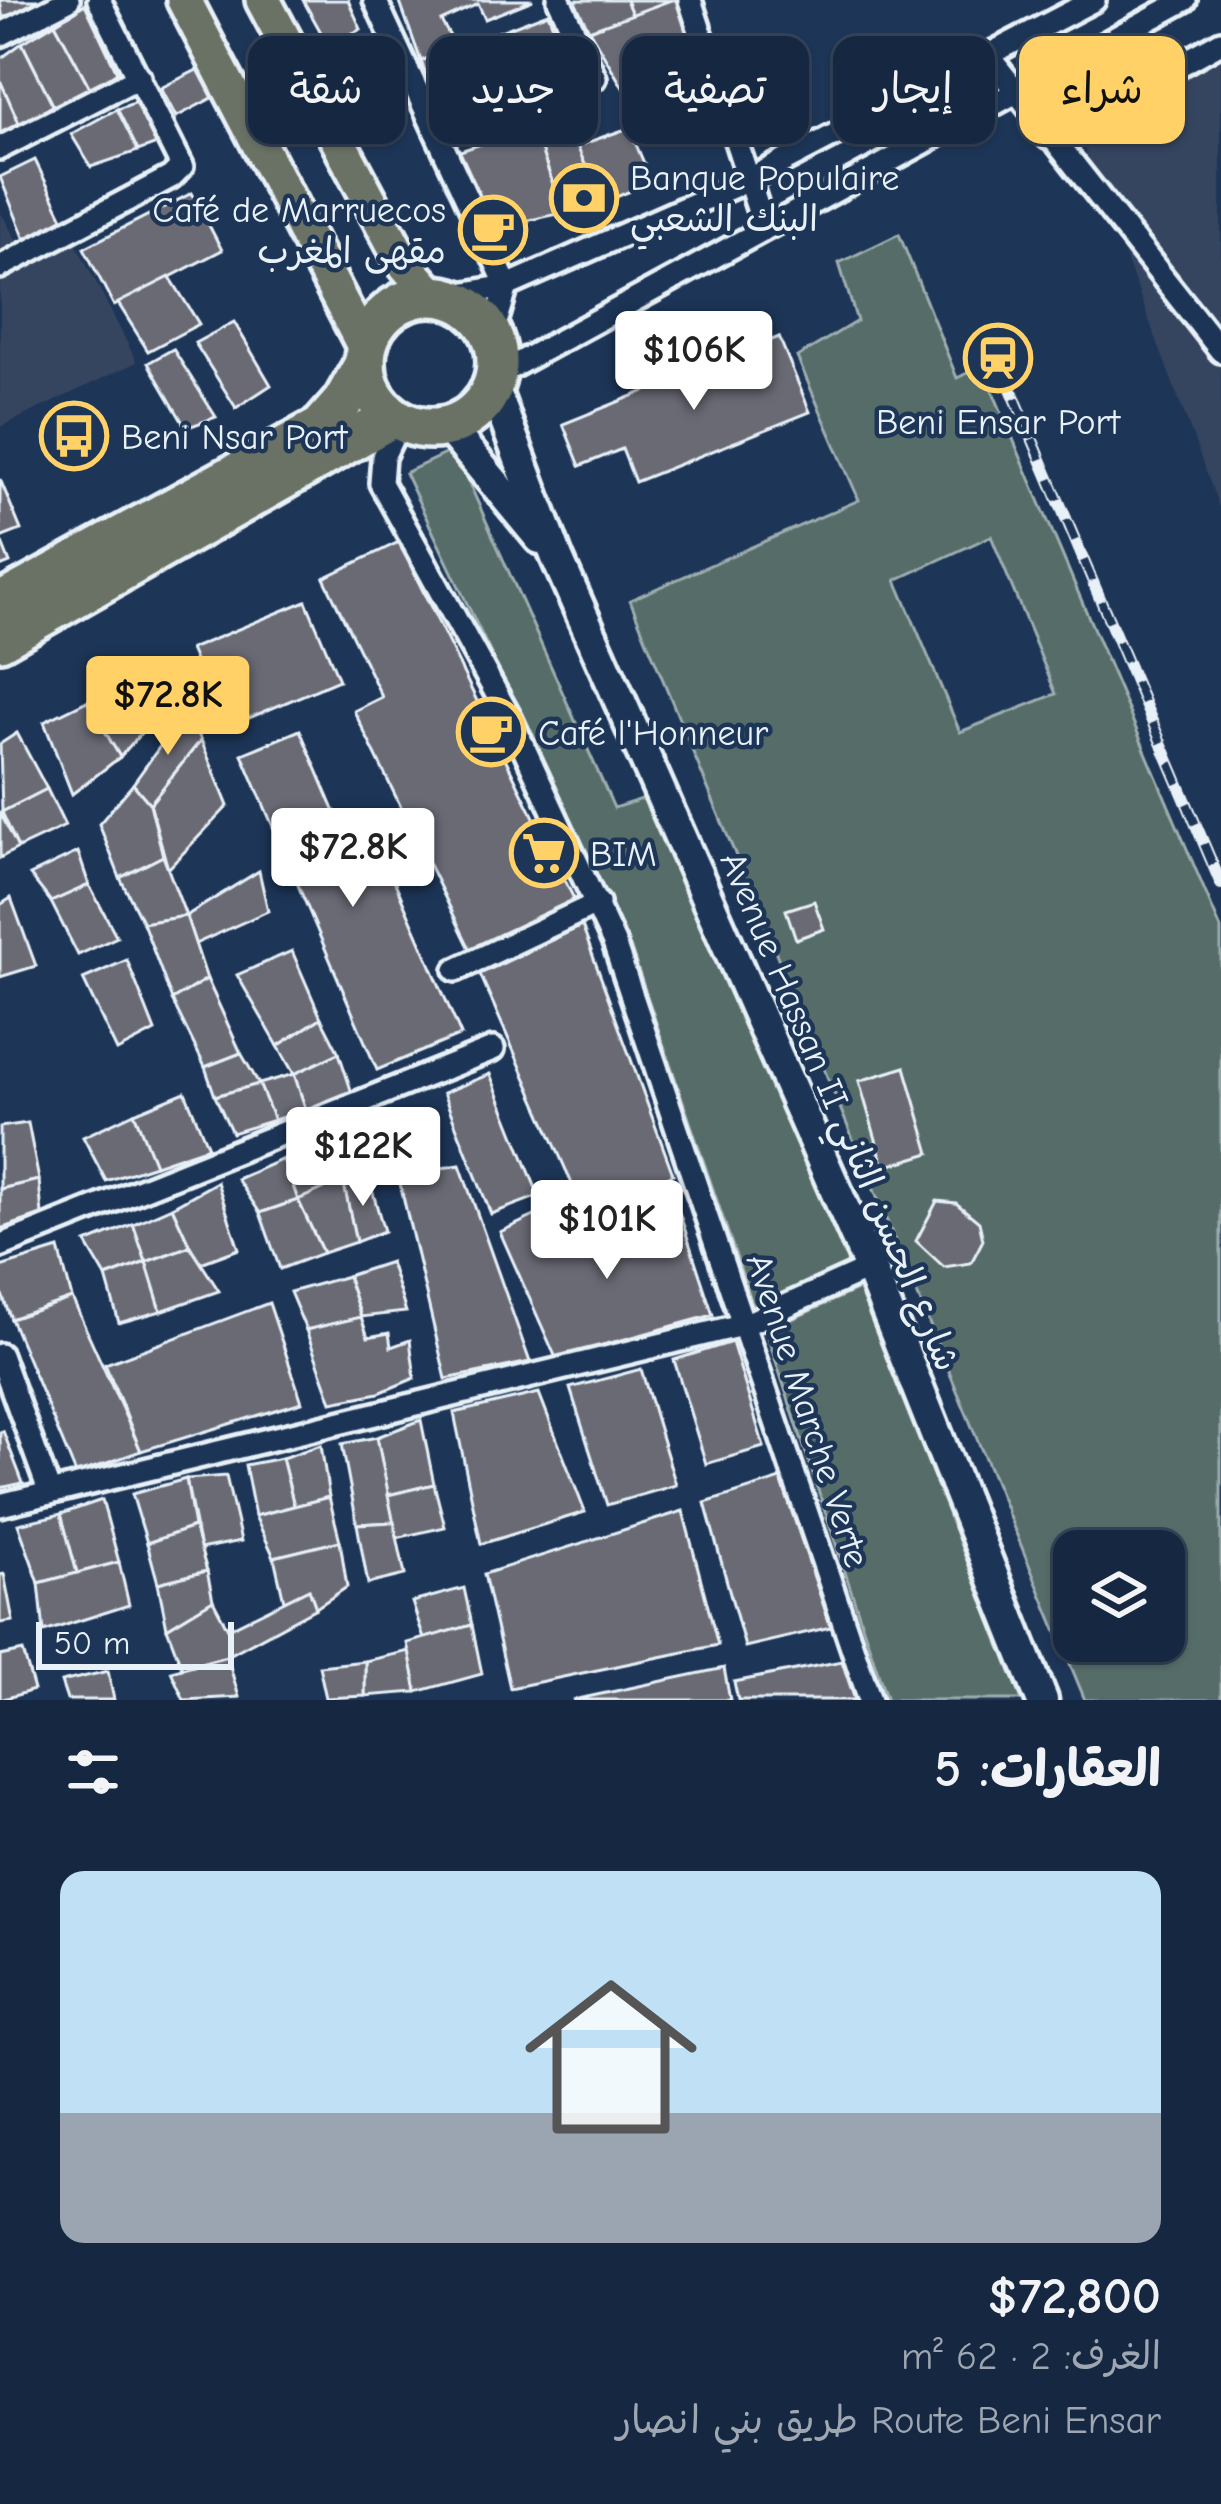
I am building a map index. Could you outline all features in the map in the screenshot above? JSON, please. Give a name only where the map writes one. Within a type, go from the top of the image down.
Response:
[{"type":"highway","points":[[0,603],[118,555],[397,419],[448,427],[479,409],[494,366],[477,314],[438,297],[389,310],[343,402],[321,427],[181,521]]},
{"type":"highway","points":[[365,356],[372,393],[397,419]]},
{"type":"highway","points":[[0,640],[118,555]]},
{"type":"main road","points":[[184,0],[365,356]]},
{"type":"main road","points":[[263,0],[403,262],[438,297]]},
{"type":"street","points":[[0,35],[68,0]]},
{"type":"street","points":[[0,267],[180,170],[182,161],[99,0]]},
{"type":"street","points":[[375,0],[507,286],[494,366]]},
{"type":"street","points":[[559,0],[576,36]]},
{"type":"street","points":[[690,0],[764,227]]},
{"type":"street","points":[[995,55],[1094,0]]},
{"type":"street","points":[[494,366],[1018,93],[1185,0]]},
{"type":"street","points":[[1185,62],[1221,42]]},
{"type":"street","points":[[995,65],[1018,93]]},
{"type":"street","points":[[0,148],[140,77]]},
{"type":"street","points":[[438,297],[507,286],[748,180],[833,137]]},
{"type":"street","points":[[1054,144],[1221,351]]},
{"type":"street","points":[[1198,322],[1221,309]]},
{"type":"street","name":"Avenue Hassan II شارع الحسن الثاني","points":[[494,366],[556,558],[870,1268],[1042,1700]]},
{"type":"street","name":"Avenue Marche Verte","points":[[397,419],[383,457],[381,483],[512,720],[598,903],[746,1324],[870,1700]]},
{"type":"street","name":"Avenue Hassan II شارع الحسن الثاني","points":[[448,427],[556,558]]},
{"type":"street","points":[[456,970],[598,903]]},
{"type":"street","points":[[0,1246],[493,1049]]},
{"type":"street","points":[[0,1505],[746,1324],[870,1268]]},
{"type":"street","points":[[0,1355],[50,1493]]},
{"type":"shaded area","points":[[1221,26],[1221,512],[1083,144],[1185,144],[1185,47]]},
{"type":"shaded area","points":[[0,211],[19,245],[65,222],[137,362],[0,427]]},
{"type":"green space","points":[[899,234],[957,378],[982,366],[1221,929],[1221,1700],[1085,1700],[1069,1662],[1185,1662],[1185,1530],[1053,1530],[1053,1623],[630,600],[859,500],[797,357],[857,321],[839,263]],"holes":[[[991,536],[1056,694],[960,732],[896,580]]]},
{"type":"green space","points":[[449,452],[462,467],[614,808],[645,798],[855,1265],[754,1309],[631,949],[405,473]]},
{"type":"green space","points":[[861,1288],[1022,1700],[887,1700],[766,1331]]},
{"type":"building","points":[[0,0],[37,0],[42,9],[4,26]]},
{"type":"building","points":[[303,0],[348,0],[361,29],[347,36],[323,36]]},
{"type":"building","points":[[399,0],[533,0],[485,19],[478,4],[441,21],[450,36],[429,36],[429,58],[421,61]]},
{"type":"building","points":[[574,0],[626,0],[633,16],[589,30]]},
{"type":"building","points":[[626,0],[671,0],[633,16]]},
{"type":"building","points":[[682,0],[690,36],[622,36],[622,86],[598,45],[598,36],[589,30]]},
{"type":"building","points":[[85,4],[117,72],[91,90],[55,23]]},
{"type":"building","points":[[548,13],[557,36],[487,36]]},
{"type":"building","points":[[55,23],[91,90],[54,107],[22,43]]},
{"type":"building","points":[[22,43],[54,107],[21,128],[0,80],[0,59]]},
{"type":"building","points":[[429,58],[429,82],[421,61]]},
{"type":"building","points":[[199,69],[214,97],[176,117],[161,88]]},
{"type":"building","points":[[0,80],[21,128],[0,139]]},
{"type":"building","points":[[147,98],[168,140],[138,151],[117,109]]},
{"type":"building","points":[[117,109],[138,151],[91,167],[71,134]]},
{"type":"building","points":[[622,130],[622,144],[636,144],[652,182],[602,203],[577,146],[598,144],[598,139]]},
{"type":"building","points":[[481,144],[539,144],[563,213],[488,229],[454,153]]},
{"type":"building","points":[[539,144],[577,144],[602,203],[563,213]]},
{"type":"building","points":[[35,160],[65,222],[26,242],[0,177]]},
{"type":"building","points":[[192,193],[222,250],[114,306],[84,248]]},
{"type":"building","points":[[170,277],[199,324],[148,351],[118,303]]},
{"type":"building","points":[[234,322],[271,385],[236,408],[195,343]]},
{"type":"building","points":[[779,337],[810,412],[635,482],[622,449],[580,466],[563,424]]},
{"type":"building","points":[[173,349],[216,417],[186,428],[148,363]]},
{"type":"building","points":[[0,479],[21,530],[0,538]]},
{"type":"building","points":[[0,538],[10,563],[0,567]]},
{"type":"building","points":[[399,542],[579,909],[475,959],[354,711],[382,697],[324,578]]},
{"type":"building","points":[[306,601],[339,680],[223,729],[190,649]]},
{"type":"building","points":[[137,670],[170,700],[120,757],[87,701]]},
{"type":"building","points":[[87,701],[120,757],[72,794],[44,722]]},
{"type":"building","points":[[186,710],[201,740],[150,804],[133,784]]},
{"type":"building","points":[[300,730],[358,866],[383,855],[461,1035],[377,1070],[242,754]]},
{"type":"building","points":[[17,733],[47,789],[2,812],[0,744]]},
{"type":"building","points":[[201,740],[228,806],[168,869],[150,804]]},
{"type":"building","points":[[133,784],[150,804],[163,856],[120,878],[99,824]]},
{"type":"building","points":[[47,789],[65,826],[18,848],[2,812]]},
{"type":"building","points":[[0,812],[18,848],[0,858]]},
{"type":"building","points":[[78,852],[89,885],[51,902],[30,875]]},
{"type":"building","points":[[163,856],[186,916],[143,923],[120,878]]},
{"type":"building","points":[[259,871],[268,911],[195,944],[186,916]]},
{"type":"building","points":[[89,885],[117,937],[78,955],[51,902]]},
{"type":"building","points":[[11,898],[36,966],[0,977],[0,905]]},
{"type":"building","points":[[814,901],[824,929],[796,939],[786,910]]},
{"type":"building","points":[[186,916],[207,979],[172,1000],[143,923]]},
{"type":"building","points":[[582,926],[673,1174],[587,1218],[480,974]]},
{"type":"building","points":[[292,951],[321,1018],[278,1046],[237,975]]},
{"type":"building","points":[[127,960],[155,1031],[117,1051],[83,979]]},
{"type":"building","points":[[207,979],[241,1053],[205,1067],[172,1000]]},
{"type":"building","points":[[321,1018],[339,1053],[294,1074],[278,1046]]},
{"type":"building","points":[[241,1053],[259,1084],[215,1096],[205,1067]]},
{"type":"building","points":[[339,1053],[352,1093],[306,1110],[294,1074]]},
{"type":"building","points":[[905,1067],[930,1153],[884,1167],[859,1081]]},
{"type":"building","points":[[294,1074],[306,1110],[274,1120],[259,1084]]},
{"type":"building","points":[[490,1074],[539,1196],[491,1214],[443,1093]]},
{"type":"building","points":[[259,1084],[274,1120],[232,1133],[215,1096]]},
{"type":"building","points":[[185,1092],[208,1147],[155,1165],[134,1113]]},
{"type":"building","points":[[134,1113],[155,1165],[106,1181],[83,1137]]},
{"type":"building","points":[[28,1123],[39,1180],[0,1189],[0,1127]]},
{"type":"building","points":[[330,1144],[343,1180],[298,1200],[283,1159]]},
{"type":"building","points":[[283,1159],[298,1200],[260,1213],[237,1179]]},
{"type":"building","points":[[460,1165],[530,1362],[446,1379],[398,1175]]},
{"type":"building","points":[[369,1179],[384,1231],[356,1242],[343,1180]]},
{"type":"building","points":[[39,1180],[42,1215],[0,1229],[0,1189]]},
{"type":"building","points":[[343,1180],[356,1242],[323,1253],[298,1200]]},
{"type":"building","points":[[217,1182],[239,1249],[198,1264],[172,1207]]},
{"type":"building","points":[[298,1200],[323,1253],[280,1269],[260,1213]]},
{"type":"building","points":[[937,1201],[956,1203],[979,1222],[983,1240],[971,1263],[944,1267],[916,1241]]},
{"type":"building","points":[[172,1207],[190,1246],[146,1262],[133,1224]]},
{"type":"building","points":[[679,1212],[713,1315],[556,1358],[500,1232],[541,1213],[550,1236],[576,1226],[585,1247]]},
{"type":"building","points":[[133,1224],[146,1262],[106,1277],[86,1243]]},
{"type":"building","points":[[190,1246],[219,1291],[161,1311],[146,1262]]},
{"type":"building","points":[[59,1249],[72,1298],[11,1319],[0,1289],[0,1267]]},
{"type":"building","points":[[146,1262],[161,1311],[119,1323],[106,1277]]},
{"type":"building","points":[[390,1262],[406,1312],[361,1317],[347,1276]]},
{"type":"building","points":[[347,1276],[361,1317],[306,1330],[290,1292]]},
{"type":"building","points":[[72,1298],[141,1451],[76,1474],[11,1319]]},
{"type":"building","points":[[269,1303],[302,1402],[141,1451],[105,1364]]},
{"type":"building","points":[[361,1317],[368,1337],[389,1333],[391,1347],[410,1340],[415,1378],[379,1393],[332,1402],[306,1330]]},
{"type":"building","points":[[732,1342],[764,1447],[706,1464],[674,1360]]},
{"type":"building","points":[[641,1369],[676,1485],[607,1505],[570,1388]]},
{"type":"building","points":[[539,1393],[585,1512],[481,1544],[454,1413]]},
{"type":"building","points":[[421,1420],[434,1484],[388,1495],[377,1437]]},
{"type":"building","points":[[0,1432],[23,1483],[0,1488]]},
{"type":"building","points":[[377,1437],[394,1522],[357,1524],[342,1444]]},
{"type":"building","points":[[321,1445],[329,1497],[294,1506],[282,1458]]},
{"type":"building","points":[[282,1458],[294,1506],[255,1516],[245,1465]]},
{"type":"building","points":[[226,1476],[241,1541],[200,1549],[186,1479]]},
{"type":"building","points":[[186,1479],[194,1527],[147,1543],[132,1494]]},
{"type":"building","points":[[781,1479],[831,1627],[745,1647],[705,1503]]},
{"type":"building","points":[[434,1484],[445,1527],[397,1538],[388,1495]]},
{"type":"building","points":[[329,1497],[340,1541],[274,1557],[255,1516]]},
{"type":"building","points":[[102,1500],[119,1562],[77,1573],[61,1514]]},
{"type":"building","points":[[683,1511],[718,1645],[510,1688],[484,1574]]},
{"type":"building","points":[[61,1514],[77,1573],[39,1583],[18,1524]]},
{"type":"building","points":[[394,1522],[405,1575],[368,1584],[357,1524]]},
{"type":"building","points":[[194,1527],[207,1571],[158,1583],[147,1543]]},
{"type":"building","points":[[340,1541],[347,1587],[316,1608],[309,1589],[284,1601],[274,1557]]},
{"type":"building","points":[[119,1562],[129,1605],[44,1632],[39,1583]]},
{"type":"building","points":[[207,1571],[213,1600],[167,1628],[158,1583]]},
{"type":"building","points":[[4,1574],[13,1621],[0,1623],[0,1575]]},
{"type":"building","points":[[464,1588],[472,1625],[424,1639],[412,1602]]},
{"type":"building","points":[[309,1589],[316,1608],[227,1656],[182,1668],[167,1628],[213,1600],[228,1629]]},
{"type":"building","points":[[472,1625],[482,1674],[417,1692],[407,1643]]},
{"type":"building","points":[[23,1651],[34,1690],[0,1700],[0,1656]]},
{"type":"building","points":[[409,1651],[417,1692],[365,1696],[365,1661]]},
{"type":"building","points":[[227,1656],[239,1697],[184,1700],[171,1671]]},
{"type":"building","points":[[365,1661],[365,1696],[326,1698],[319,1666]]},
{"type":"building","points":[[842,1661],[855,1700],[738,1700],[734,1682]]},
{"type":"building","points":[[724,1668],[730,1700],[573,1700]]},
{"type":"building","points":[[108,1671],[114,1700],[67,1700],[61,1682]]},
{"type":"railway","points":[[998,358],[1221,884]]},
{"type":"place","name":"Banque Populaire البنك الشعبي","points":[[584,198]]},
{"type":"place","name":"Café de Marruecos مقهى المغرب","points":[[493,230]]},
{"type":"place","name":"Beni Ensar Port","points":[[998,358]]},
{"type":"place","name":"Beni Nsar Port","points":[[74,436]]},
{"type":"place","name":"Café l'Honneur","points":[[491,732]]},
{"type":"place","name":"BIM","points":[[544,853]]}]
